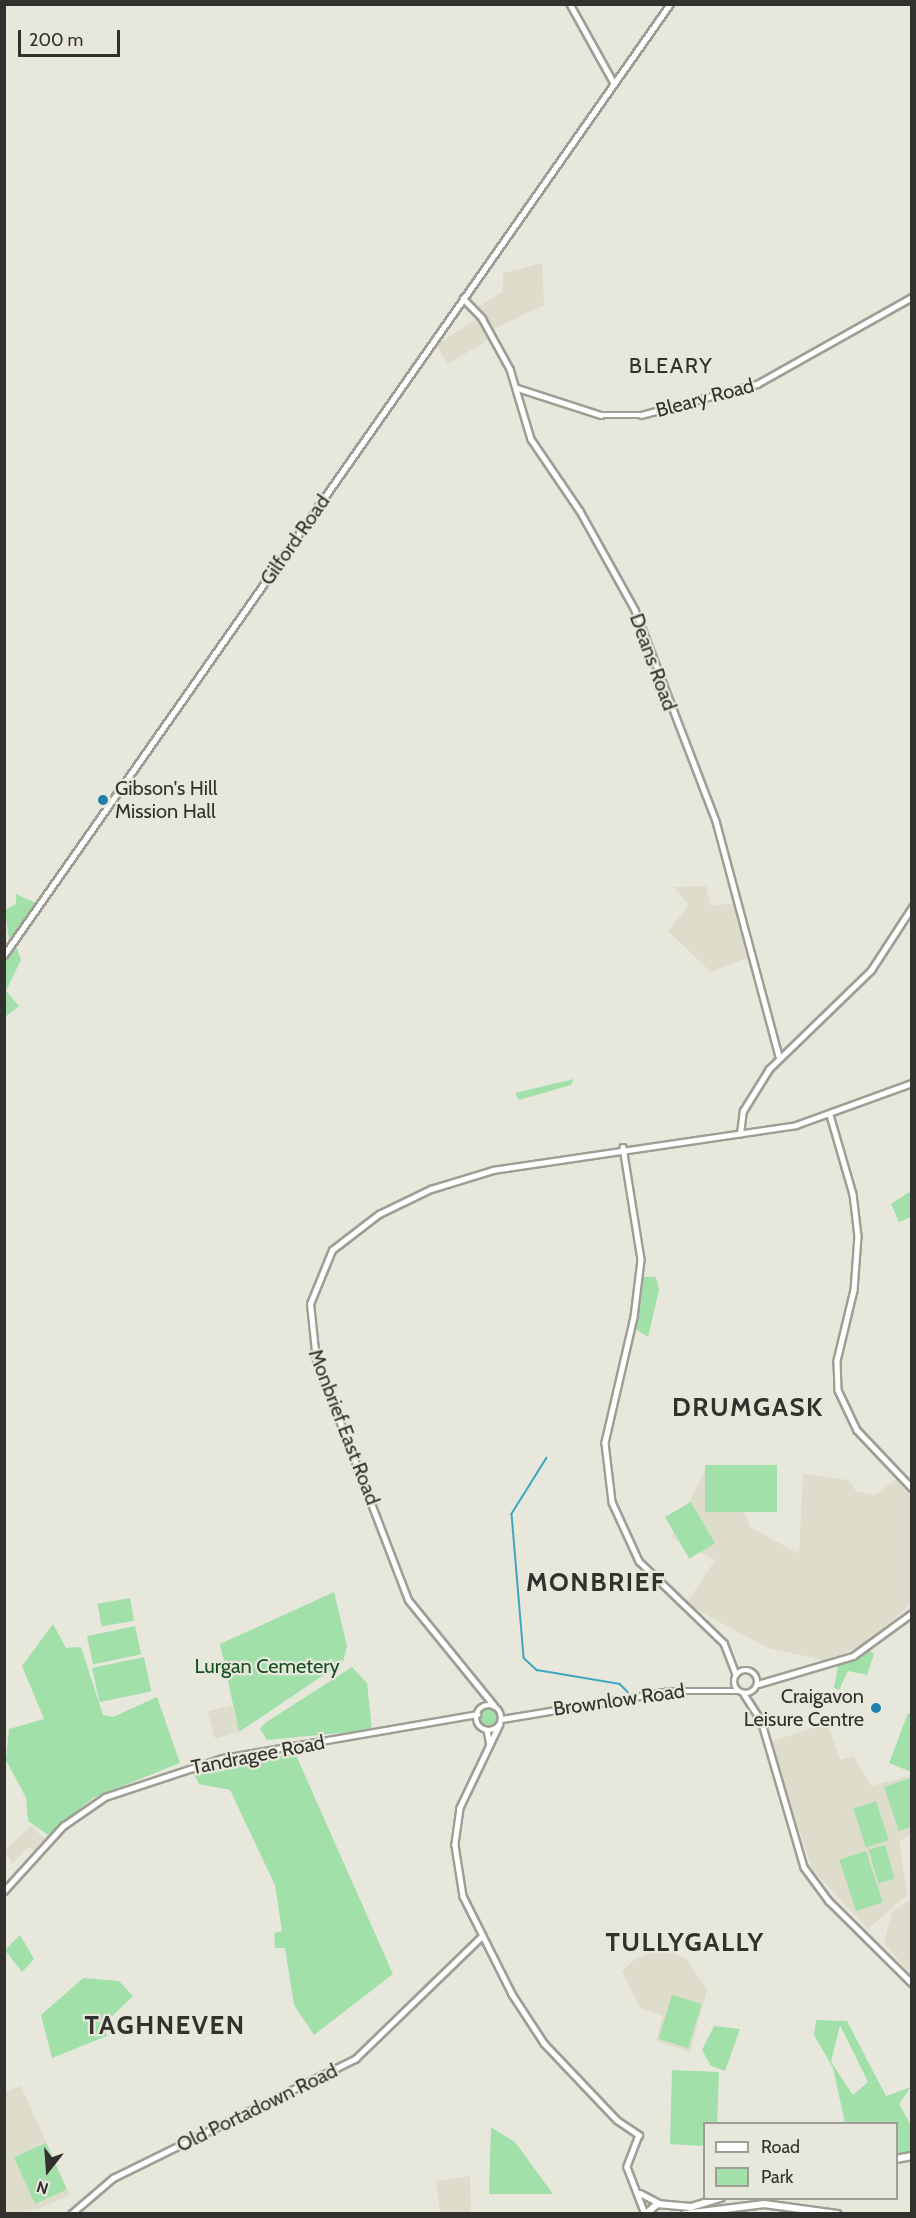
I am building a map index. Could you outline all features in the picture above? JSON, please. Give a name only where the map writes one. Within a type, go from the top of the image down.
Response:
[{"type":"highway","points":[[645,2214],[663,2204],[691,2207],[717,2200]]},
{"type":"highway","points":[[663,2204],[676,2214]]},
{"type":"highway","points":[[685,2214],[743,2204],[835,2213]]},
{"type":"street","points":[[570,4],[614,83]]},
{"type":"street","name":"Gilford Road","points":[[4,955],[670,4]]},
{"type":"street","name":"Bleary Road","points":[[517,388],[601,415],[641,415],[761,383],[912,297]]},
{"type":"street","name":"Deans Road","points":[[463,298],[492,333],[517,388],[531,439],[580,511],[634,610],[707,795],[779,1056]]},
{"type":"street","points":[[740,1134],[743,1111],[779,1056],[865,977],[912,907]]},
{"type":"street","name":"Monbrief East Road","points":[[495,1707],[478,1690],[422,1622],[393,1567],[363,1472],[312,1348],[310,1304],[320,1272],[342,1239],[431,1189],[493,1170],[623,1147],[740,1134],[830,1115],[912,1083]]},
{"type":"street","points":[[830,1115],[853,1194],[858,1236],[854,1290],[837,1361],[839,1397],[857,1430],[912,1488]]},
{"type":"street","points":[[623,1147],[641,1260],[634,1317],[617,1385],[605,1458],[617,1519],[654,1581],[734,1659],[750,1670],[773,1677]]},
{"type":"street","points":[[753,1701],[758,1684],[773,1677],[838,1663],[873,1645],[912,1613]]},
{"type":"street","points":[[734,1659],[738,1691],[753,1701],[758,1713],[804,1867],[830,1901],[871,1939],[912,1983]]},
{"type":"street","points":[[735,1677],[750,1670]]},
{"type":"street","points":[[750,1670],[758,1684]]},
{"type":"street","name":"Brownlow Road","points":[[719,1688],[735,1677]]},
{"type":"street","name":"Brownlow Road","points":[[487,1730],[519,1713],[719,1688],[738,1691]]},
{"type":"street","points":[[478,1690],[478,1724]]},
{"type":"street","points":[[744,1694],[755,1690]]},
{"type":"street","points":[[495,1707],[501,1722],[464,1794],[455,1845],[463,1896],[482,1936],[544,2043],[617,2120],[639,2135],[627,2167],[645,2214]]},
{"type":"street","name":"Brownlow Road","points":[[495,1707],[519,1713]]},
{"type":"street","name":"Tandragee Road","points":[[4,1891],[63,1826],[105,1797],[198,1764],[465,1720],[478,1712],[495,1707]]},
{"type":"street","name":"Tandragee Road","points":[[465,1720],[487,1730]]},
{"type":"street","points":[[487,1730],[490,1745]]},
{"type":"street","name":"Old Portadown Road","points":[[71,2214],[116,2176],[355,2059],[482,1936]]},
{"type":"street","points":[[637,2192],[663,2204]]},
{"type":"shaded area","points":[[542,263],[544,305],[492,330],[478,307],[503,292],[503,273]]},
{"type":"shaded area","points":[[478,319],[490,339],[448,364],[436,344]]},
{"type":"shaded area","points":[[706,886],[711,906],[734,903],[747,958],[711,972],[668,931],[689,905],[674,887]]},
{"type":"shaded area","points":[[705,1471],[752,1493],[744,1511],[750,1527],[799,1554],[803,1474],[848,1480],[856,1491],[875,1495],[897,1479],[911,1498],[911,1604],[867,1643],[827,1661],[768,1648],[686,1604],[715,1560],[671,1538]]},
{"type":"shaded area","points":[[232,1705],[239,1732],[215,1739],[208,1711]]},
{"type":"shaded area","points":[[827,1723],[840,1760],[854,1756],[871,1786],[911,1775],[911,1835],[899,1841],[907,1895],[868,1929],[812,1869],[770,1742]]},
{"type":"shaded area","points":[[31,1826],[46,1840],[35,1853],[29,1847],[12,1864],[5,1850]]},
{"type":"shaded area","points":[[911,1899],[911,1975],[884,1943],[892,1912]]},
{"type":"shaded area","points":[[662,1948],[687,1959],[707,1990],[690,2052],[656,2041],[663,2016],[640,2008],[622,1971],[635,1959]]},
{"type":"shaded area","points":[[21,2086],[70,2195],[38,2209],[5,2214],[5,2092]]},
{"type":"shaded area","points":[[470,2176],[471,2213],[440,2213],[436,2181]]},
{"type":"green space","points":[[16,894],[36,903],[9,940],[5,910],[16,904]]},
{"type":"green space","points":[[15,943],[21,960],[6,991],[19,1006],[5,1017],[5,957]]},
{"type":"green space","points":[[574,1079],[571,1085],[519,1100],[515,1093]]},
{"type":"green space","points":[[911,1191],[911,1217],[899,1222],[891,1204]]},
{"type":"green space","points":[[643,1277],[656,1277],[659,1290],[648,1337],[635,1329]]},
{"type":"green space","points":[[705,1465],[777,1465],[777,1512],[705,1512]]},
{"type":"green space","points":[[691,1502],[715,1544],[689,1559],[665,1517]]},
{"type":"green space","name":"Lurgan Cemetery","points":[[334,1592],[347,1646],[343,1662],[239,1732],[220,1644]]},
{"type":"green space","points":[[130,1598],[134,1621],[101,1626],[98,1604]]},
{"type":"green space","points":[[53,1624],[66,1648],[81,1647],[103,1715],[113,1717],[157,1697],[180,1763],[93,1798],[48,1835],[28,1821],[26,1798],[6,1760],[9,1729],[44,1719],[22,1666]]},
{"type":"green space","points":[[135,1626],[141,1654],[93,1665],[87,1636]]},
{"type":"green space","points":[[869,1650],[874,1654],[867,1675],[848,1671],[839,1690],[834,1688],[838,1666]]},
{"type":"green space","points":[[144,1657],[151,1691],[99,1702],[92,1668]]},
{"type":"green space","points":[[352,1667],[367,1683],[372,1730],[267,1740],[260,1729],[265,1723]]},
{"type":"green space","points":[[489,1707],[496,1710],[499,1717],[496,1724],[489,1727],[482,1724],[479,1717],[482,1710]]},
{"type":"green space","points":[[908,1713],[911,1714],[911,1772],[889,1763]]},
{"type":"green space","points":[[295,1753],[393,1974],[314,2035],[294,2005],[285,1948],[275,1948],[274,1933],[282,1931],[275,1885],[230,1790],[199,1784],[193,1773]]},
{"type":"green space","points":[[910,1778],[911,1827],[899,1831],[884,1787]]},
{"type":"green space","points":[[876,1801],[889,1840],[866,1847],[853,1808]]},
{"type":"green space","points":[[885,1845],[895,1879],[878,1883],[869,1850]]},
{"type":"green space","points":[[866,1851],[883,1902],[856,1911],[839,1860]]},
{"type":"green space","points":[[20,1935],[34,1959],[22,1972],[5,1950]]},
{"type":"green space","points":[[83,1978],[119,1981],[133,1996],[103,2025],[107,2036],[52,2058],[41,2015]]},
{"type":"green space","points":[[672,1995],[702,2004],[688,2048],[659,2039]]},
{"type":"green space","points":[[816,2020],[847,2021],[886,2096],[911,2087],[899,2104],[911,2125],[911,2155],[898,2157],[898,2122],[845,2122],[833,2068],[814,2035]],"holes":[[[840,2025],[868,2082],[853,2095],[831,2062]]]},
{"type":"green space","points":[[714,2026],[740,2029],[725,2071],[711,2066],[702,2050]]},
{"type":"green space","points":[[672,2070],[719,2072],[717,2122],[703,2122],[703,2146],[670,2144]]},
{"type":"green space","points":[[491,2127],[515,2142],[553,2194],[489,2194]]},
{"type":"green space","points":[[46,2143],[67,2190],[35,2204],[14,2157]]},
{"type":"waterway","points":[[547,1458],[512,1514],[524,1658],[537,1670],[620,1684],[636,1700]]},
{"type":"place","name":"Gibson's Hill Mission Hall","points":[[103,800]]},
{"type":"place","name":"Craigavon Leisure Centre","points":[[876,1708]]},
{"type":"district","name":"BLEARY","points":[[671,366]]},
{"type":"district","name":"DRUMGASK","points":[[748,1408]]},
{"type":"district","name":"MONBRIEF","points":[[596,1583]]},
{"type":"district","name":"TULLYGALLY","points":[[685,1943]]},
{"type":"district","name":"TAGHNEVEN","points":[[165,2026]]}]
